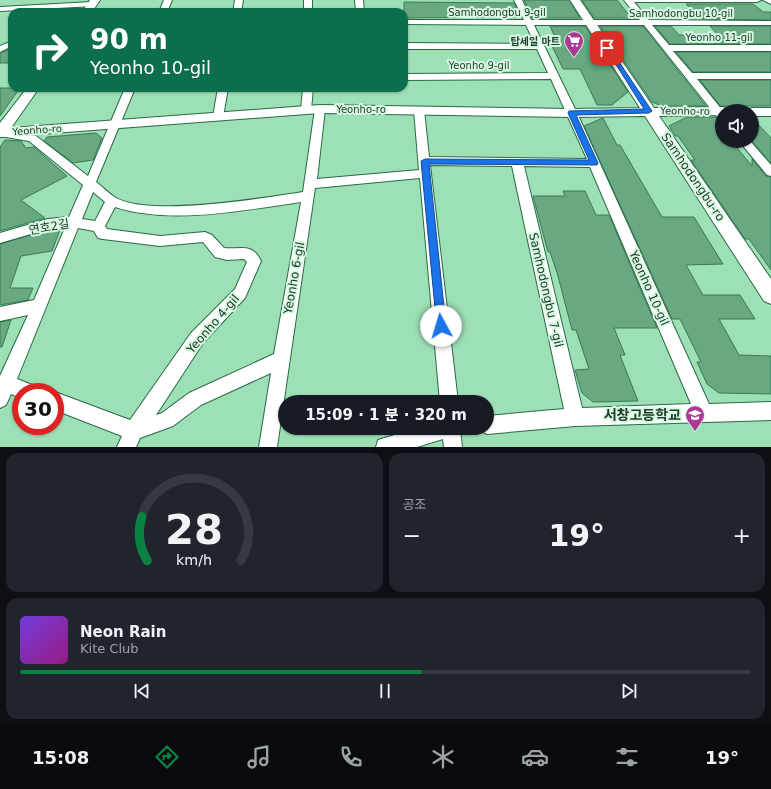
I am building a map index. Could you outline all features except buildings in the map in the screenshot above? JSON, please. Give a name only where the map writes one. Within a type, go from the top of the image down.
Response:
[{"type":"street","points":[[518,0],[530,22],[572,113]]},
{"type":"street","name":"Samhodongbu-ro","points":[[575,0],[771,295]]},
{"type":"street","name":"Yeonho 11-gil","points":[[628,0],[757,0]]},
{"type":"street","name":"Yeonho 11-gil","points":[[628,0],[715,107]]},
{"type":"street","points":[[767,0],[771,2]]},
{"type":"street","name":"Samhodongbu 9-gil","points":[[408,22],[590,23]]},
{"type":"street","name":"Samhodongbu 10-gil","points":[[590,23],[771,23]]},
{"type":"street","name":"Yeonho 9-gil","points":[[408,46],[541,47]]},
{"type":"street","name":"Yeonho 11-gil","points":[[667,48],[771,48]]},
{"type":"street","name":"Yeonho 9-gil","points":[[408,77],[555,76]]},
{"type":"street","points":[[690,76],[771,76]]},
{"type":"street","points":[[30,92],[0,133],[32,138],[112,200],[131,208],[187,210],[223,208],[425,167],[517,162],[594,163]]},
{"type":"street","points":[[12,391],[2,390],[40,305],[128,92]]},
{"type":"street","points":[[218,117],[222,92]]},
{"type":"street","name":"Yeonho 6-gil","points":[[268,447],[280,360],[310,190],[313,110],[309,92]]},
{"type":"street","name":"Yeonho-ro","points":[[0,133],[313,110],[419,110],[572,113],[649,111],[715,113]]},
{"type":"street","points":[[419,110],[448,395]]},
{"type":"street","points":[[759,112],[771,112]]},
{"type":"street","name":"Yeonho 10-gil","points":[[572,113],[703,412]]},
{"type":"street","points":[[750,148],[769,168]]},
{"type":"street","name":"Samhodongbu 7-gil","points":[[517,162],[575,418]]},
{"type":"street","points":[[98,227],[112,200]]},
{"type":"street","name":"연호2길","points":[[0,238],[48,224],[74,222],[98,227]]},
{"type":"street","name":"Yeonho 4-gil","points":[[98,227],[103,234],[160,241],[205,237],[209,239],[217,252],[223,254],[245,252],[251,255],[254,261],[240,293],[197,338],[130,439]]},
{"type":"street","points":[[0,314],[40,305]]},
{"type":"street","points":[[64,406],[130,439],[166,420],[195,399],[280,360]]},
{"type":"street","points":[[494,424],[575,418],[703,412],[771,411]]},
{"type":"street","points":[[385,447],[427,435]]},
{"type":"street","points":[[452,435],[453,447]]},
{"type":"place","name":"탑세일 마트","points":[[574,58]]},
{"type":"place","name":"서창고등학교","points":[[695,432]]},
{"type":"route","points":[[441,326],[425,161],[594,163],[572,113],[649,111],[607,48]]}]
